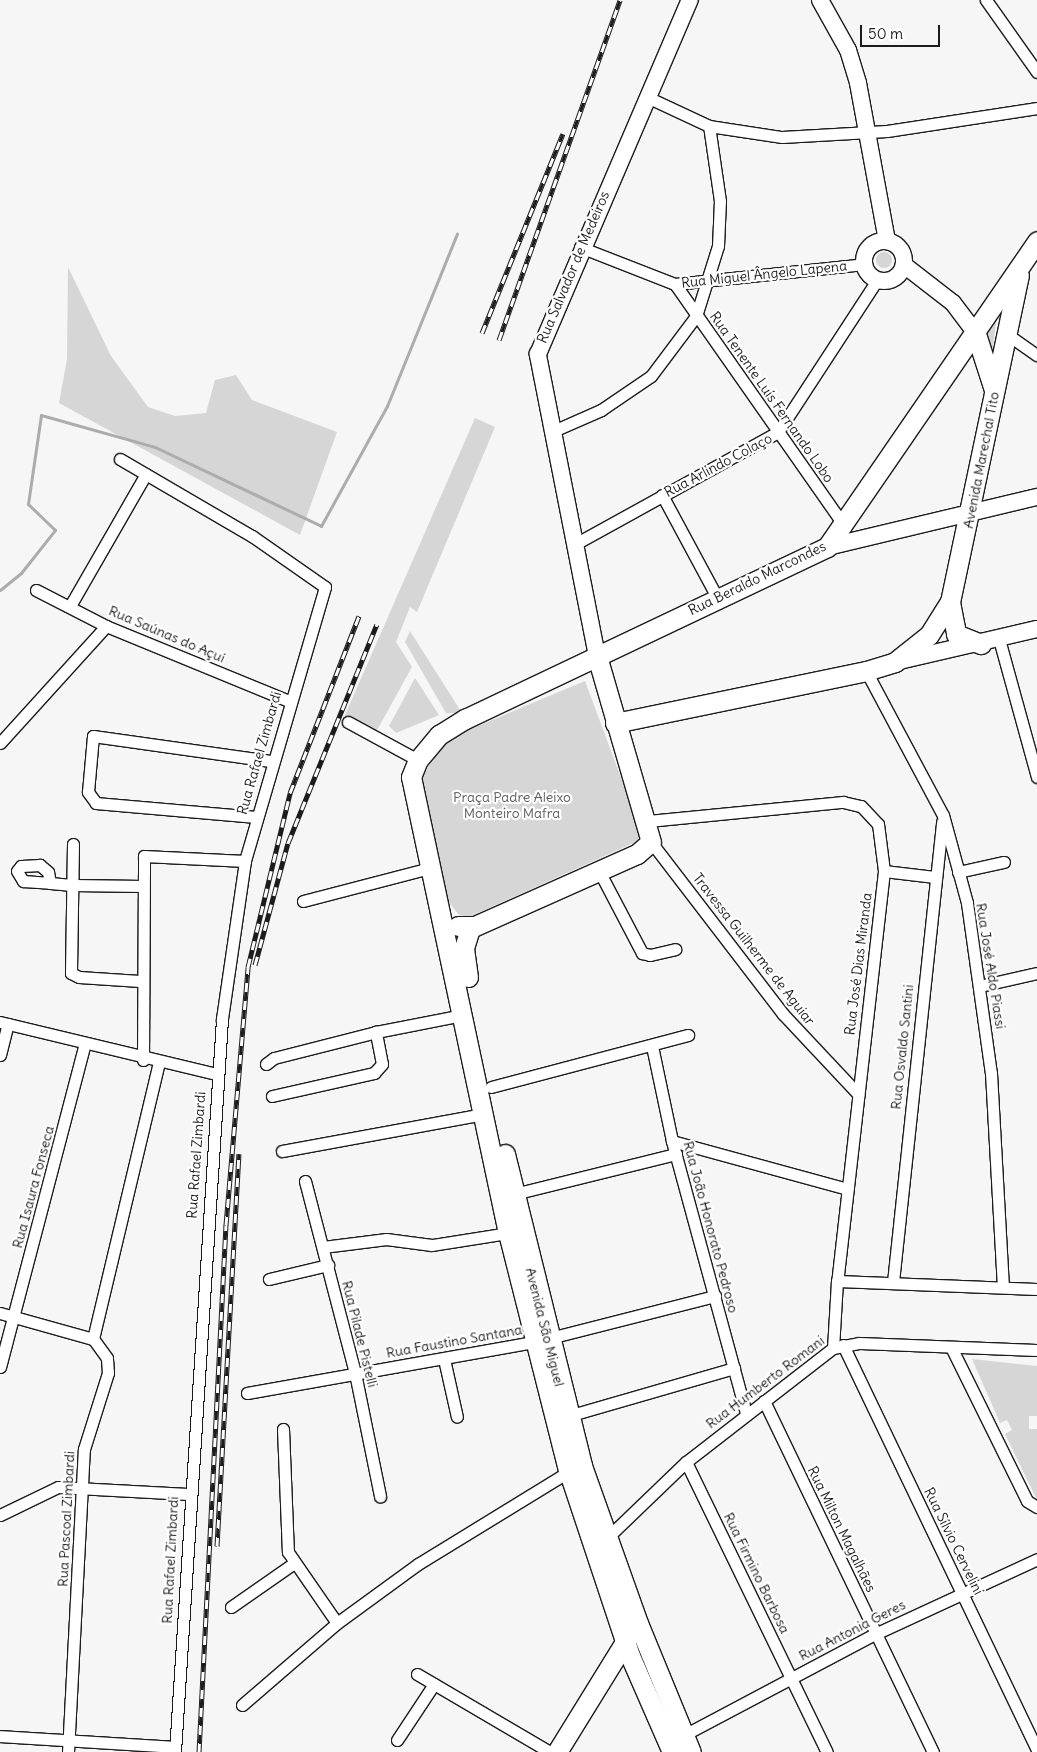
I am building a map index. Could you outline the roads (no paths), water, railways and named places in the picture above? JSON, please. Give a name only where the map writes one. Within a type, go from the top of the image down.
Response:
[{"type":"main road","name":"Rua Salvador de Medeiros","points":[[615,724],[597,656],[577,542],[551,432],[538,354],[580,247],[690,0]]},
{"type":"main road","points":[[820,0],[848,50],[870,132],[887,241]]},
{"type":"main road","points":[[904,264],[894,278],[877,280],[864,264],[870,246],[887,241],[901,249],[904,264],[953,303],[976,334],[994,394]]},
{"type":"main road","name":"Avenida Marechal Tito","points":[[895,662],[929,635],[950,602],[972,510],[1021,266],[1037,241]]},
{"type":"main road","name":"Rua Beraldo Marcondes","points":[[418,760],[439,735],[465,719],[717,597],[827,547],[845,527],[1021,266]]},
{"type":"main road","points":[[827,547],[972,510],[1037,497]]},
{"type":"main road","points":[[950,602],[956,634],[981,644]]},
{"type":"main road","name":"Avenida Marechal Tito","points":[[615,724],[866,671],[895,662],[981,644],[1037,629]]},
{"type":"main road","points":[[470,928],[647,849],[651,842],[648,821],[615,724]]},
{"type":"main road","name":"Avenida São Miguel","points":[[418,760],[410,786],[441,904],[508,1233],[541,1340],[575,1468],[625,1642],[672,1752]]},
{"type":"main road","name":"Avenida São Miguel","points":[[441,904],[452,922],[470,928],[464,955],[514,1194],[541,1340],[568,1416],[575,1468],[608,1537],[638,1623],[687,1744]]},
{"type":"main road","points":[[557,1752],[638,1623]]},
{"type":"street","points":[[986,0],[1037,72]]},
{"type":"street","points":[[647,97],[709,126],[782,136],[870,132],[1037,108]]},
{"type":"street","points":[[551,432],[601,410],[644,382],[696,316],[710,280],[720,200],[709,126]]},
{"type":"street","name":"Rua Miguel Ângelo Lapena","points":[[580,247],[675,284],[864,264]]},
{"type":"street","name":"Rua Arlindo Colaço","points":[[577,542],[778,432],[877,280]]},
{"type":"street","name":"Rua Tenente Luís Fernando Lobo","points":[[675,284],[845,527]]},
{"type":"street","points":[[1008,335],[1037,355]]},
{"type":"street","points":[[70,606],[146,474],[120,459]]},
{"type":"street","name":"Rua Rafael Zimbardi","points":[[146,474],[314,578],[325,587],[289,701],[245,861],[216,1074],[188,1494],[175,1749]]},
{"type":"street","points":[[662,496],[717,597]]},
{"type":"street","name":"Rua Saúnas do Açuí","points":[[36,590],[106,626],[289,701]]},
{"type":"street","points":[[0,743],[106,626]]},
{"type":"street","points":[[999,639],[1037,776]]},
{"type":"street","name":"Rua José Aldo Piassi","points":[[866,671],[943,815],[958,872],[980,986],[991,1073],[1002,1286]]},
{"type":"street","points":[[348,722],[418,760]]},
{"type":"street","points":[[256,817],[135,810],[90,799],[93,736],[272,761]]},
{"type":"street","name":"Rua José Dias Miranda","points":[[648,821],[854,803],[870,812],[878,824],[884,871],[837,1281],[838,1346]]},
{"type":"street","name":"Rua Osvaldo Santini","points":[[893,1282],[943,815]]},
{"type":"street","name":"Travessa Guilherme de Aguiar","points":[[651,842],[784,1014],[858,1094]]},
{"type":"street","points":[[73,844],[70,972],[79,977],[140,981]]},
{"type":"street","points":[[143,1060],[140,981],[143,858],[149,853],[245,861]]},
{"type":"street","points":[[958,872],[1004,862]]},
{"type":"street","points":[[303,901],[430,868]]},
{"type":"street","points":[[599,871],[642,953],[650,955],[675,949]]},
{"type":"street","points":[[884,871],[935,877]]},
{"type":"street","points":[[50,884],[143,886]]},
{"type":"street","points":[[980,986],[1037,973]]},
{"type":"street","points":[[266,1064],[274,1058],[376,1032],[463,1015]]},
{"type":"street","points":[[0,1055],[4,1023],[85,1043],[143,1060],[216,1074]]},
{"type":"street","points":[[272,1096],[374,1073],[382,1064],[376,1032]]},
{"type":"street","points":[[491,1088],[688,1035]]},
{"type":"street","name":"Rua Isaura Fonseca","points":[[0,1367],[85,1043]]},
{"type":"street","name":"Rua João Honorato Pedroso","points":[[652,1046],[672,1141],[746,1414]]},
{"type":"street","points":[[0,1313],[93,1339],[159,1063]]},
{"type":"street","points":[[282,1151],[484,1114]]},
{"type":"street","points":[[672,1141],[848,1189]]},
{"type":"street","points":[[514,1194],[676,1154]]},
{"type":"street","name":"Rua Pilade Pistelli","points":[[305,1181],[355,1373],[380,1496]]},
{"type":"street","points":[[323,1247],[386,1239],[432,1245],[508,1233]]},
{"type":"street","points":[[269,1279],[328,1265]]},
{"type":"street","points":[[837,1281],[1002,1286],[1037,1289]]},
{"type":"street","name":"Rua Faustino Santana","points":[[247,1393],[541,1340],[715,1296]]},
{"type":"street","name":"Rua Pascoal Zimbardi","points":[[69,1746],[84,1449],[108,1373],[107,1358],[93,1339]]},
{"type":"street","name":"Rua Humberto Romani","points":[[608,1537],[686,1462],[746,1414],[838,1346],[1037,1350]]},
{"type":"street","name":"Rua Sílvio Cervelini","points":[[838,1346],[962,1593],[1037,1750]]},
{"type":"street","points":[[952,1349],[1027,1501],[1037,1507]]},
{"type":"street","points":[[444,1358],[457,1417]]},
{"type":"street","points":[[568,1416],[734,1368]]},
{"type":"street","name":"Rua Milton Magalhães","points":[[764,1401],[933,1752]]},
{"type":"street","points":[[283,1429],[285,1532],[294,1563],[337,1623]]},
{"type":"street","name":"Rua Firmino Barbosa","points":[[686,1462],[827,1752]]},
{"type":"street","points":[[242,1705],[337,1623],[469,1529],[575,1468]]},
{"type":"street","points":[[0,1515],[50,1488],[188,1494]]},
{"type":"street","name":"Rua Antonia Geres","points":[[687,1744],[791,1677],[875,1634],[1037,1559]]},
{"type":"street","points":[[231,1608],[294,1563]]},
{"type":"street","points":[[416,1674],[550,1752]]},
{"type":"street","points":[[397,1740],[434,1684]]},
{"type":"street","points":[[0,1736],[69,1746],[175,1749]]},
{"type":"waterway","points":[[0,590],[21,573],[55,530],[28,504],[41,415],[155,447],[321,526],[387,406],[457,234]]},
{"type":"railway","points":[[499,340],[620,0]]},
{"type":"railway","points":[[482,333],[563,134]]},
{"type":"railway","points":[[199,1752],[226,1225],[248,967],[290,793],[359,616]]},
{"type":"railway","points":[[255,965],[288,843],[377,624]]},
{"type":"railway","points":[[217,1546],[239,1154]]},
{"type":"park label","name":"Praça Padre Aleixo Monteiro Mafra","points":[[512,806]]}]
